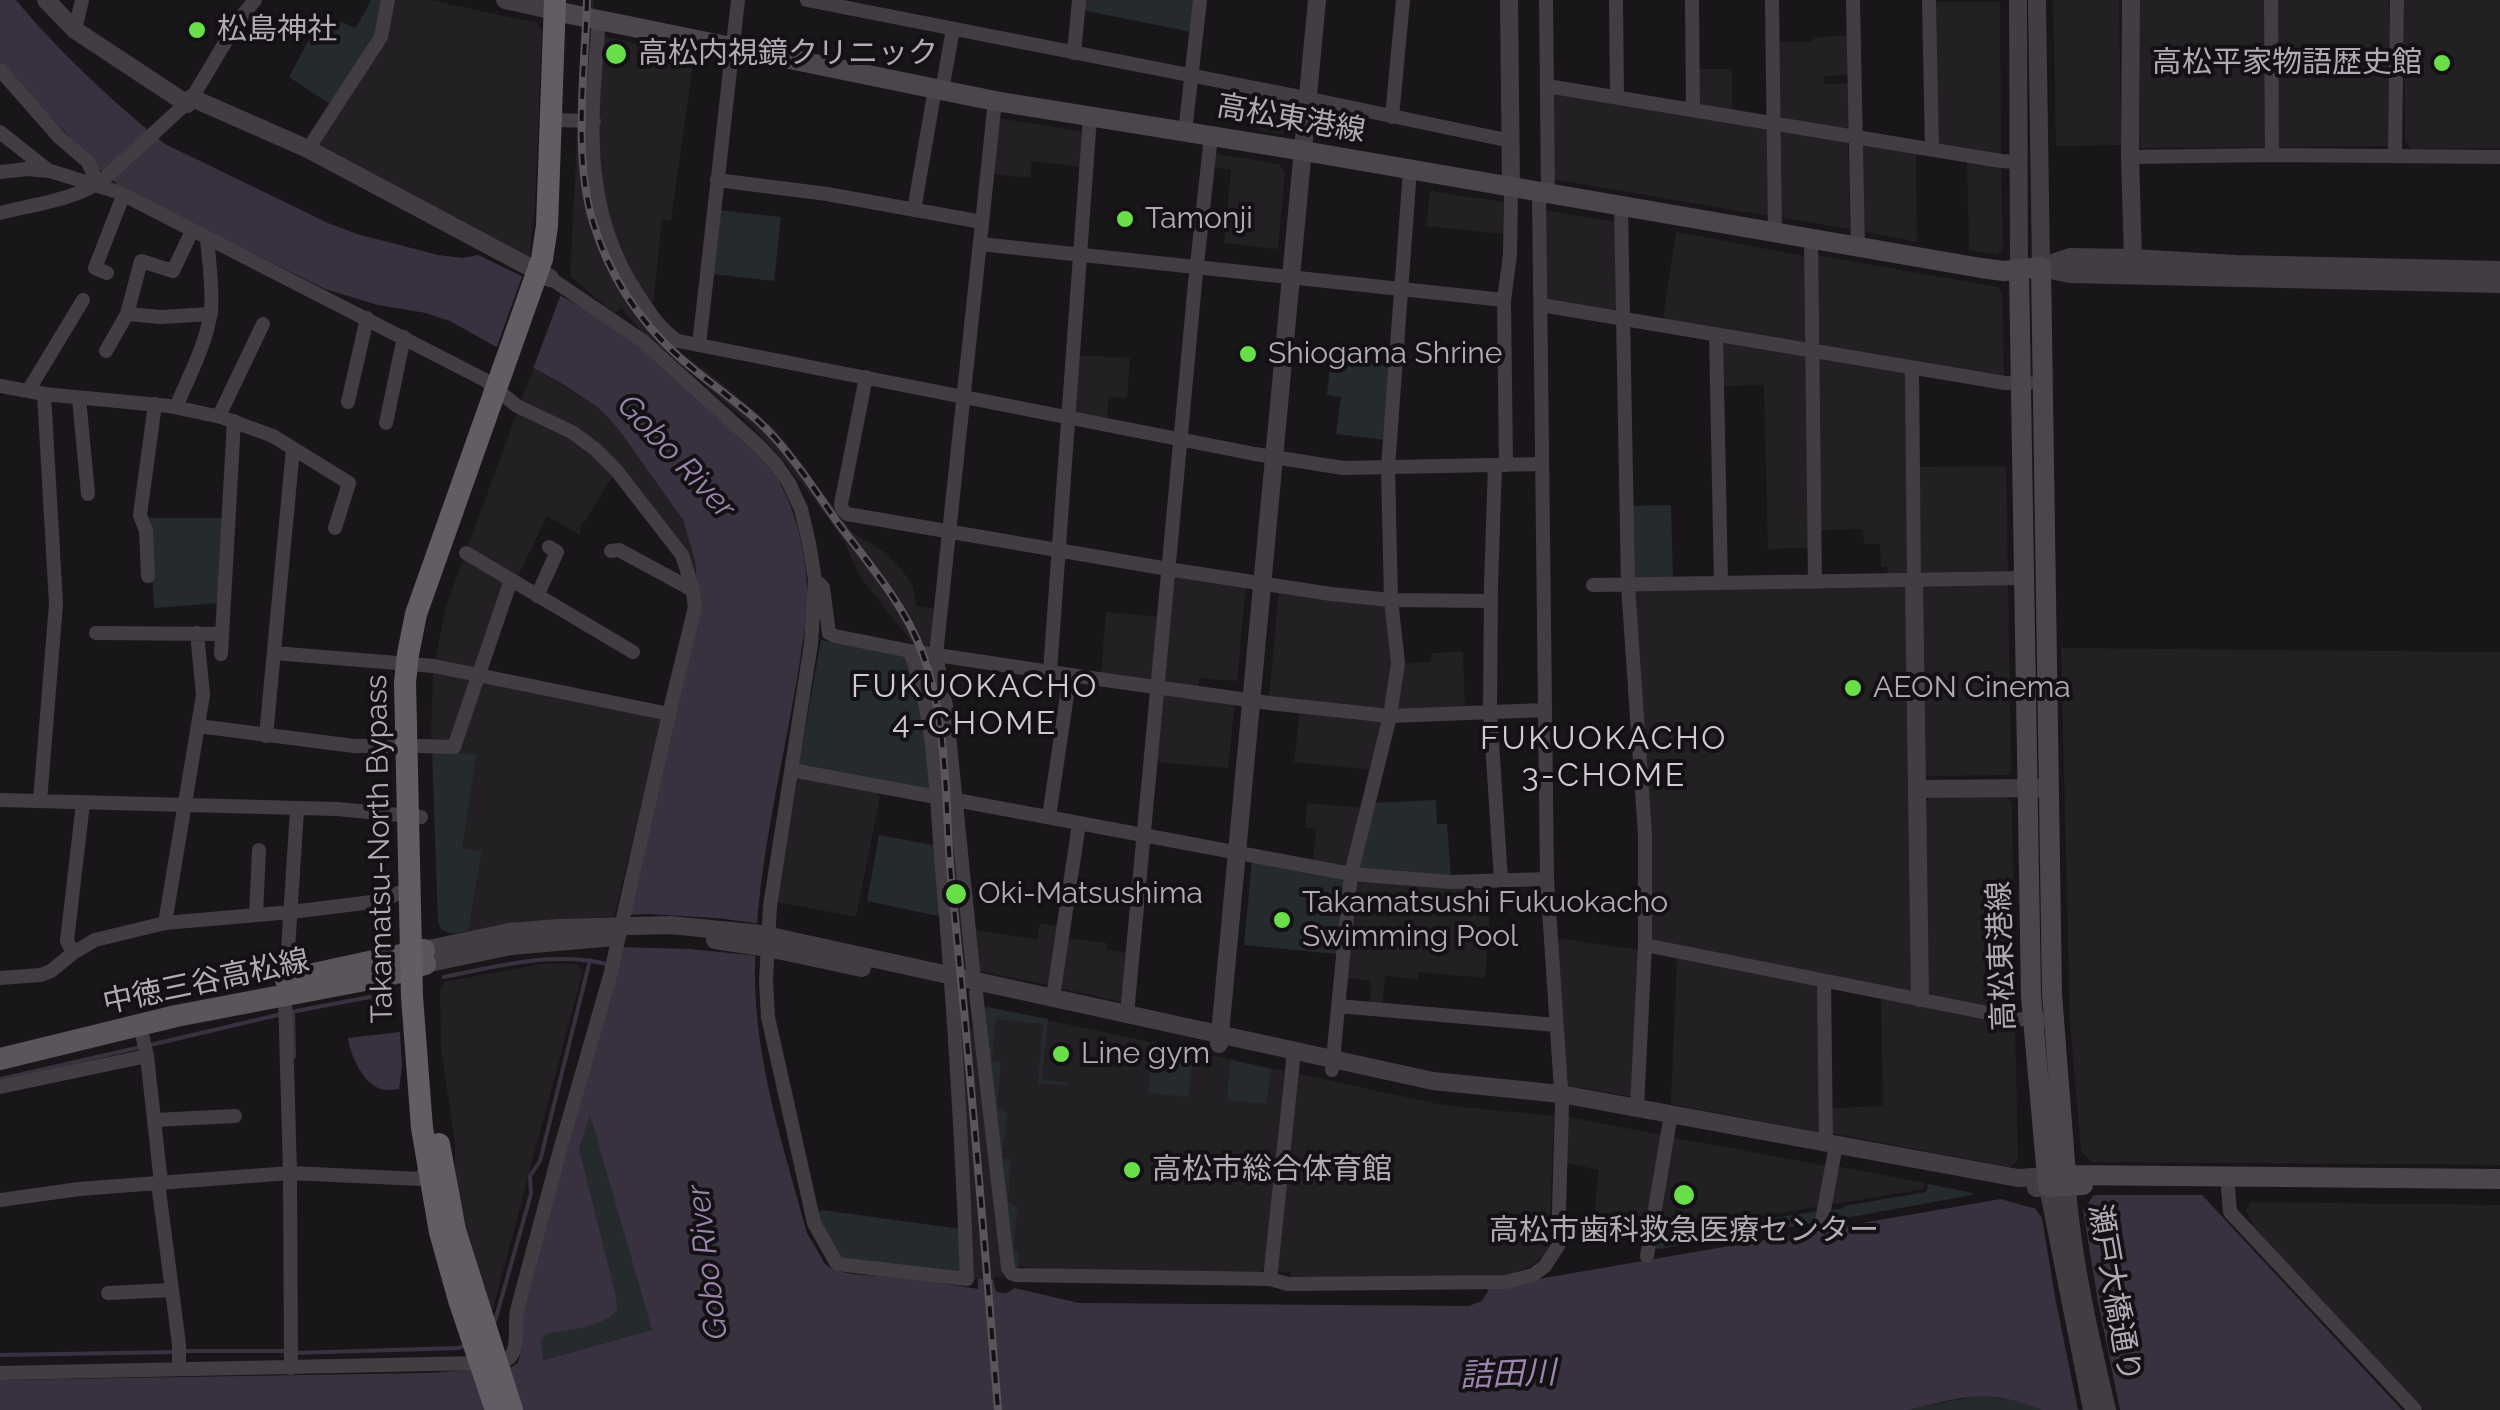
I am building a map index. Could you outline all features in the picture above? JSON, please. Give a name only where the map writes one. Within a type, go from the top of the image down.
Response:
[{"type":"highway","name":"Takamatsu-North Bypass","points":[[496,1410],[488,1364],[440,1232],[417,1090],[413,664],[416,614],[502,393],[560,226],[558,120],[563,6]]},
{"type":"highway","name":"Takamatsu-North Bypass","points":[[414,816],[409,892],[436,1126],[467,1298]]},
{"type":"highway","name":"Takamatsu-North Bypass","points":[[488,1364],[512,1410]]},
{"type":"main road","name":"高松東港線","points":[[563,6],[599,20],[995,101],[2004,272],[2030,269],[2043,1020],[2058,1186]]},
{"type":"main road","name":"高松東港線","points":[[2033,383],[2024,578],[2037,788]]},
{"type":"main road","name":"中徳三谷高松線","points":[[0,1058],[76,1047],[248,1001],[286,1001],[418,959]]},
{"type":"main road","name":"中徳三谷高松線","points":[[0,1044],[195,998],[286,1001]]},
{"type":"main road","points":[[2058,1186],[2500,1179]]},
{"type":"main road","points":[[2227,1182],[2500,1191]]},
{"type":"street","points":[[46,0],[75,30],[189,101],[308,150],[542,279],[643,342],[775,463],[800,509],[815,580],[810,644],[764,941],[768,1017],[814,1223],[837,1264],[967,1279],[952,981],[936,797],[927,710],[910,651]]},
{"type":"street","points":[[75,30],[82,0]]},
{"type":"street","points":[[0,212],[71,195],[102,181],[189,101],[255,0]]},
{"type":"street","points":[[308,150],[380,37],[388,0]]},
{"type":"street","points":[[506,0],[563,6]]},
{"type":"street","points":[[698,345],[738,0]]},
{"type":"street","points":[[807,0],[1511,141]]},
{"type":"street","points":[[1074,52],[1079,0]]},
{"type":"street","points":[[1185,132],[1200,0]]},
{"type":"street","points":[[1220,1039],[1317,0]]},
{"type":"street","points":[[1392,117],[1403,0]]},
{"type":"street","points":[[1501,880],[1490,712],[1490,601],[1500,465],[1504,300],[1510,255],[1509,0]]},
{"type":"street","points":[[995,101],[936,655],[946,706],[1008,1268],[1016,1276],[1270,1279],[1288,1284],[1518,1280],[1546,1266],[1558,1246],[1562,1100],[1547,878],[1541,305],[1546,0]]},
{"type":"street","points":[[1616,0],[1617,96]]},
{"type":"street","points":[[1692,0],[1693,108]]},
{"type":"street","points":[[1772,0],[1775,234]]},
{"type":"street","points":[[1853,0],[1858,248]]},
{"type":"street","points":[[1929,0],[1932,149]]},
{"type":"street","points":[[2018,0],[2018,162],[2030,269]]},
{"type":"street","points":[[2030,269],[2038,0]]},
{"type":"street","points":[[2131,0],[2132,258]]},
{"type":"street","points":[[2271,0],[2272,155]]},
{"type":"street","points":[[2395,156],[2396,0]]},
{"type":"street","points":[[599,20],[594,121],[596,190],[604,225],[636,292],[658,324],[678,341],[1342,468],[1542,464]]},
{"type":"street","points":[[914,210],[953,29]]},
{"type":"street","points":[[0,70],[102,181],[124,196],[404,337],[502,393],[517,406],[572,432],[595,449],[682,554],[695,607],[610,976],[517,1310],[512,1358],[488,1364],[291,1364],[179,1358],[0,1372]]},
{"type":"street","points":[[1546,86],[2018,162]]},
{"type":"street","points":[[1050,671],[1090,116]]},
{"type":"street","points":[[558,120],[594,121]]},
{"type":"street","points":[[0,132],[50,171]]},
{"type":"street","points":[[1127,1014],[1211,136]]},
{"type":"street","points":[[2130,156],[2500,157]]},
{"type":"street","points":[[1333,1065],[1351,874],[1390,716],[1398,662],[1391,600],[1388,466],[1410,170]]},
{"type":"street","points":[[0,172],[50,171],[102,181]]},
{"type":"street","points":[[717,180],[827,194],[982,222]]},
{"type":"street","points":[[107,273],[95,268],[124,196]]},
{"type":"street","points":[[1621,208],[1628,586],[1645,835],[1645,945],[1637,1108]]},
{"type":"street","points":[[106,351],[126,314],[141,262],[173,271],[192,231]]},
{"type":"street","points":[[176,407],[211,314],[207,238]]},
{"type":"street","points":[[1812,240],[1816,582]]},
{"type":"street","points":[[980,244],[1504,300]]},
{"type":"street","points":[[2030,269],[2070,258],[2132,258],[2500,270]]},
{"type":"street","points":[[2030,269],[2070,274],[2500,284]]},
{"type":"street","points":[[40,801],[56,604],[36,392],[83,300]]},
{"type":"street","points":[[1541,305],[1912,368],[2033,383]]},
{"type":"street","points":[[126,314],[211,314]]},
{"type":"street","points":[[348,402],[367,318]]},
{"type":"street","points":[[221,654],[226,419],[263,324]]},
{"type":"street","points":[[1716,334],[1721,584]]},
{"type":"street","points":[[386,423],[404,337]]},
{"type":"street","points":[[1912,368],[1920,998]]},
{"type":"street","points":[[866,377],[842,509],[846,514],[1331,594],[1391,600],[1490,601]]},
{"type":"street","points":[[0,386],[176,407],[274,436],[349,483],[335,528]]},
{"type":"street","points":[[79,398],[88,494]]},
{"type":"street","points":[[148,576],[146,531],[140,515],[155,404]]},
{"type":"street","points":[[266,736],[293,449]]},
{"type":"street","points":[[536,596],[557,552],[549,547]]},
{"type":"street","points":[[612,551],[618,550],[693,590]]},
{"type":"street","points":[[466,553],[633,652]]},
{"type":"street","points":[[1592,585],[2024,578]]},
{"type":"street","points":[[198,726],[354,746],[454,747],[512,580]]},
{"type":"street","points":[[815,580],[823,588],[829,633],[910,651],[1390,716],[1545,710]]},
{"type":"street","points":[[165,923],[203,695],[197,633]]},
{"type":"street","points":[[96,634],[222,634]]},
{"type":"street","points":[[274,653],[413,664],[668,714]]},
{"type":"street","points":[[1049,817],[1070,675]]},
{"type":"street","points":[[792,770],[936,797]]},
{"type":"street","points":[[1917,789],[2037,788]]},
{"type":"street","points":[[0,800],[337,810],[414,816]]},
{"type":"street","points":[[956,800],[1351,874],[1452,882],[1547,878]]},
{"type":"street","points":[[73,954],[67,941],[83,803]]},
{"type":"street","points":[[291,1364],[296,1174],[286,1001],[297,810]]},
{"type":"street","points":[[1053,997],[1079,824]]},
{"type":"street","points":[[256,915],[262,856]]},
{"type":"street","points":[[0,978],[41,975],[95,940],[165,923],[380,901],[409,892]]},
{"type":"street","points":[[418,959],[620,935],[764,941],[1220,1039],[1432,1092],[1637,1108],[1670,1120]]},
{"type":"street","points":[[1645,945],[1824,982],[2043,1020]]},
{"type":"street","points":[[1821,1226],[1832,1148],[1824,982]]},
{"type":"street","points":[[975,986],[1053,997],[1220,1039]]},
{"type":"street","points":[[1338,1006],[1556,1025]]},
{"type":"street","points":[[141,1032],[179,1358]]},
{"type":"street","points":[[76,1047],[81,1070]]},
{"type":"street","points":[[0,1087],[146,1056]]},
{"type":"street","points":[[1270,1279],[1293,1056]]},
{"type":"street","points":[[1562,1100],[2058,1186]]},
{"type":"street","points":[[154,1120],[235,1116]]},
{"type":"street","points":[[1647,1256],[1670,1120]]},
{"type":"street","points":[[0,1200],[79,1189],[296,1174],[421,1179],[428,1166]]},
{"type":"street","points":[[2227,1182],[2230,1212],[2415,1410]]},
{"type":"street","name":"瀬戸大橋通り","points":[[2058,1186],[2092,1410]]},
{"type":"street","name":"瀬戸大橋通り","points":[[2058,1186],[2107,1410]]},
{"type":"street","points":[[108,1293],[172,1290]]},
{"type":"shaded area","points":[[371,0],[385,0],[378,36],[333,106],[289,77],[322,15],[356,28]]},
{"type":"shaded area","points":[[391,0],[430,0],[537,23],[542,31],[535,205],[529,257],[318,147]]},
{"type":"shaded area","points":[[584,0],[594,0],[588,141],[591,190],[656,327],[776,430],[853,533],[886,553],[902,570],[913,586],[916,606],[936,609],[932,644],[926,647],[941,693],[969,967],[965,968],[968,1003],[971,1029],[975,1029],[1003,1277],[972,1280],[956,1030],[915,646],[861,578],[844,541],[820,507],[747,421],[640,330],[622,308],[614,313],[570,276]]},
{"type":"shaded area","points":[[1083,0],[1195,0],[1192,32],[1082,10]]},
{"type":"shaded area","points":[[2053,0],[2119,0],[2121,145],[2056,146]]},
{"type":"shaded area","points":[[2139,0],[2266,0],[2267,147],[2140,148]]},
{"type":"shaded area","points":[[2276,0],[2389,0],[2390,146],[2277,147]]},
{"type":"shaded area","points":[[2404,0],[2500,0],[2500,148],[2412,149],[2405,141]]},
{"type":"shaded area","points":[[1934,2],[2000,2],[2001,156],[1939,145]]},
{"type":"shaded area","points":[[602,36],[694,56],[671,220],[662,219],[653,306],[632,274],[610,222],[602,189],[598,147]]},
{"type":"shaded area","points":[[1848,36],[1848,75],[1824,76],[1824,84],[1849,83],[1849,126],[1844,130],[1785,119],[1780,114],[1779,42]]},
{"type":"shaded area","points":[[1697,69],[1732,69],[1732,111],[1701,106]]},
{"type":"shaded area","points":[[1557,91],[1762,126],[1767,131],[1768,216],[1552,179],[1552,95]]},
{"type":"shaded area","points":[[1256,94],[1291,101],[1289,129],[1282,134],[1250,128]]},
{"type":"shaded area","points":[[997,118],[1084,132],[1080,167],[1032,161],[1030,178],[992,174]]},
{"type":"shaded area","points":[[1783,129],[1848,144],[1850,229],[1780,217],[1779,132]]},
{"type":"shaded area","points":[[1863,143],[1916,152],[1917,242],[1861,231],[1858,147]]},
{"type":"shaded area","points":[[1213,153],[1279,164],[1285,172],[1278,249],[1224,243],[1231,170],[1211,167]]},
{"type":"shaded area","points":[[1967,160],[2001,166],[2003,249],[1997,255],[1969,250]]},
{"type":"shaded area","points":[[1430,191],[1503,202],[1503,234],[1426,226]]},
{"type":"shaded area","points":[[718,210],[781,217],[774,281],[712,274]]},
{"type":"shaded area","points":[[1544,210],[1615,222],[1616,307],[1612,311],[1546,300]]},
{"type":"shaded area","points":[[1676,232],[1805,256],[1806,340],[1803,343],[1663,319]]},
{"type":"shaded area","points":[[1816,255],[1998,287],[2002,293],[2004,377],[1823,346],[1818,341]]},
{"type":"shaded area","points":[[1725,340],[1803,352],[1807,357],[1809,548],[1768,549],[1764,385],[1721,386],[1720,343]]},
{"type":"shaded area","points":[[1076,355],[1130,358],[1127,398],[1109,397],[1107,419],[1075,413]]},
{"type":"shaded area","points":[[1821,356],[1903,370],[1907,375],[1907,575],[1888,575],[1887,567],[1881,567],[1880,544],[1864,544],[1863,529],[1819,530],[1815,360]]},
{"type":"shaded area","points":[[1331,359],[1392,365],[1387,440],[1336,434],[1341,397],[1327,395]]},
{"type":"shaded area","points":[[534,368],[596,406],[622,434],[683,520],[695,561],[696,580],[620,469],[520,403]]},
{"type":"shaded area","points":[[518,410],[571,435],[615,473],[581,522],[580,535],[547,516],[517,578],[467,549]]},
{"type":"shaded area","points":[[2006,466],[2008,573],[1925,575],[1920,570],[1918,467]]},
{"type":"shaded area","points":[[1671,505],[1673,579],[1637,580],[1631,576],[1629,506]]},
{"type":"shaded area","points":[[149,518],[225,518],[221,603],[154,608]]},
{"type":"shaded area","points":[[465,555],[508,581],[477,670],[435,661],[446,606]]},
{"type":"shaded area","points":[[1173,576],[1246,585],[1237,681],[1199,678],[1198,687],[1167,683],[1164,678]]},
{"type":"shaded area","points":[[2008,584],[2011,771],[2008,775],[1928,776],[1923,772],[1920,589],[1924,585]]},
{"type":"shaded area","points":[[1904,585],[1910,590],[1914,988],[1909,992],[1649,941],[1633,594],[1637,590]]},
{"type":"shaded area","points":[[1279,590],[1388,604],[1395,660],[1387,711],[1269,697]]},
{"type":"shaded area","points":[[1106,612],[1159,617],[1153,676],[1148,680],[1101,673]]},
{"type":"shaded area","points":[[821,640],[907,656],[919,690],[931,790],[799,765]]},
{"type":"shaded area","points":[[2061,648],[2500,652],[2500,1165],[2092,1162],[2081,1151],[2070,1022]]},
{"type":"shaded area","points":[[1463,652],[1465,708],[1395,711],[1402,663],[1431,662],[1432,653]]},
{"type":"shaded area","points":[[433,669],[474,677],[452,745],[431,744]]},
{"type":"shaded area","points":[[478,679],[662,719],[614,917],[557,919],[468,931],[482,853],[462,849],[477,756],[455,752]]},
{"type":"shaded area","points":[[1166,693],[1235,702],[1228,768],[1156,762],[1162,696]]},
{"type":"shaded area","points":[[1300,711],[1379,720],[1383,725],[1373,770],[1294,762]]},
{"type":"shaded area","points":[[432,749],[477,755],[462,848],[482,852],[468,931],[453,934],[442,930],[438,922]]},
{"type":"shaded area","points":[[798,776],[875,790],[880,797],[856,917],[777,902]]},
{"type":"shaded area","points":[[2006,796],[2012,804],[2015,1013],[1932,996],[1927,990],[1924,804],[1930,798]]},
{"type":"shaded area","points":[[1436,800],[1437,824],[1447,824],[1451,877],[1357,871],[1374,803]]},
{"type":"shaded area","points":[[1307,803],[1364,808],[1349,865],[1313,862],[1316,829],[1305,827]]},
{"type":"shaded area","points":[[879,835],[937,846],[943,917],[867,901]]},
{"type":"shaded area","points":[[1252,860],[1341,876],[1345,883],[1337,954],[1244,945]]},
{"type":"shaded area","points":[[1359,880],[1492,886],[1485,978],[1419,972],[1418,979],[1385,976],[1382,1005],[1370,1004],[1371,981],[1347,978],[1355,884]]},
{"type":"shaded area","points":[[1040,923],[1057,926],[1047,985],[976,970],[972,930],[1037,939]]},
{"type":"shaded area","points":[[1065,938],[1107,943],[1107,950],[1128,952],[1123,1002],[1059,988]]},
{"type":"shaded area","points":[[1556,938],[1639,950],[1634,1097],[1565,1085]]},
{"type":"shaded area","points":[[1677,957],[1816,984],[1822,1133],[1671,1104]]},
{"type":"shaded area","points":[[541,964],[576,964],[583,971],[491,1316],[455,1176],[455,1142],[441,1049],[440,991],[444,982]]},
{"type":"shaded area","points":[[1881,996],[2015,1023],[2018,1160],[2010,1167],[1831,1133],[1831,1108],[1883,1106]]},
{"type":"shaded area","points":[[987,1007],[1284,1071],[1265,1267],[1260,1273],[1013,1266],[984,1010]]},
{"type":"shaded area","points":[[987,1007],[1048,1019],[1042,1079],[1067,1083],[1038,1083],[1043,1024],[996,1019],[992,1061],[1001,1062],[997,1108],[1007,1113],[1002,1158],[1011,1159],[1008,1201],[1017,1208],[1014,1249],[1019,1255],[1018,1268],[1013,1266],[984,1010]]},
{"type":"shaded area","points":[[1152,1042],[1193,1052],[1188,1097],[1148,1093]]},
{"type":"shaded area","points":[[1230,1060],[1270,1069],[1267,1104],[1227,1100]]},
{"type":"shaded area","points":[[1299,1074],[1443,1105],[1554,1116],[1549,1245],[1545,1254],[1531,1266],[1508,1275],[1296,1280],[1290,1272],[1276,1272],[1294,1077]]},
{"type":"shaded area","points":[[590,1114],[652,1330],[542,1360],[541,1341],[546,1334],[592,1324],[616,1295],[579,1148]]},
{"type":"shaded area","points":[[1568,1117],[1663,1135],[1644,1236],[1591,1245],[1599,1170],[1567,1163]]},
{"type":"shaded area","points":[[1670,1137],[1827,1166],[1821,1206],[1653,1235]]},
{"type":"shaded area","points":[[1835,1166],[1925,1183],[1924,1189],[1828,1205]]},
{"type":"shaded area","points":[[1928,1184],[1973,1193],[1834,1220],[1829,1217],[1828,1211],[1844,1206],[1926,1192]]},
{"type":"shaded area","points":[[2250,1202],[2500,1205],[2500,1410],[2424,1410],[2254,1229],[2246,1210]]},
{"type":"shaded area","points":[[822,1210],[960,1229],[963,1269],[959,1273],[837,1258],[815,1213]]},
{"type":"shaded area","points":[[1817,1211],[1813,1223],[1653,1247],[1652,1241],[1668,1236]]},
{"type":"shaded area","points":[[1980,1395],[2020,1401],[2041,1410],[1907,1410]]},
{"type":"water","points":[[0,0],[16,0],[87,76],[165,144],[328,223],[438,255],[478,255],[558,294],[633,341],[746,441],[771,469],[796,522],[808,599],[762,877],[756,1004],[772,1103],[807,1233],[825,1264],[833,1270],[978,1289],[978,1279],[993,1279],[996,1291],[1001,1293],[1014,1288],[1079,1303],[1469,1306],[1482,1301],[1489,1289],[1533,1280],[2001,1199],[2032,1208],[2097,1195],[2202,1195],[2402,1410],[2041,1410],[2005,1398],[1974,1396],[1907,1410],[0,1410],[0,1380],[428,1373],[511,1367],[518,1363],[522,1348],[519,1323],[699,605],[695,561],[683,520],[622,434],[596,406],[450,321],[325,289],[123,189],[100,170],[0,62]],"holes":[[[590,1115],[652,1330],[543,1360],[541,1341],[546,1334],[594,1324],[617,1310],[579,1148]]]},
{"type":"water","points":[[400,1032],[399,1089],[381,1089],[363,1075],[348,1038]]},
{"type":"pier","points":[[523,274],[561,294],[533,369],[496,349]]},
{"type":"pier","points":[[626,915],[762,924],[759,956],[619,947]]},
{"type":"pier","points":[[2096,1192],[2083,1210],[2120,1410],[2078,1410],[2042,1218],[2030,1202]]},
{"type":"waterway","points":[[444,977],[545,960],[607,964]]},
{"type":"waterway","points":[[495,1321],[531,1194],[530,1176],[540,1161],[590,960]]},
{"type":"waterway","points":[[291,1012],[370,997]]},
{"type":"waterway","points":[[293,1012],[294,1057]]},
{"type":"waterway","points":[[150,1045],[282,1014]]},
{"type":"waterway","points":[[0,1079],[141,1047]]},
{"type":"waterway","points":[[294,1353],[464,1346]]},
{"type":"waterway","points":[[185,1351],[285,1351]]},
{"type":"waterway","points":[[0,1355],[175,1352]]},
{"type":"railway","points":[[587,0],[583,169],[593,222],[616,278],[664,343],[757,420],[790,456],[895,601],[914,634],[931,680],[945,768],[998,1410]]},
{"type":"place","name":"松島神社","points":[[197,30]]},
{"type":"place","name":"高松内視鏡クリニック","points":[[616,54]]},
{"type":"place","name":"高松平家物語歴史館","points":[[2442,63]]},
{"type":"place","name":"Tamonji","points":[[1125,219]]},
{"type":"place","name":"Shiogama Shrine","points":[[1248,354]]},
{"type":"place","name":"AEON Cinema","points":[[1853,688]]},
{"type":"place","name":"Oki-Matsushima","points":[[956,894]]},
{"type":"place","name":"Takamatsushi Fukuokacho Swimming Pool","points":[[1282,920]]},
{"type":"place","name":"Line gym","points":[[1061,1054]]},
{"type":"place","name":"高松市総合体育館","points":[[1132,1170]]},
{"type":"place","name":"高松市歯科救急医療センター","points":[[1684,1195]]},
{"type":"district","name":"FUKUOKACHO 4-CHOME","points":[[975,706]]},
{"type":"district","name":"FUKUOKACHO 3-CHOME","points":[[1604,758]]},
{"type":"water label","name":"Gobo River","points":[[676,457]]},
{"type":"water label","name":"Gobo River","points":[[708,1262]]},
{"type":"water label","name":"詰田川","points":[[1508,1375]]}]
